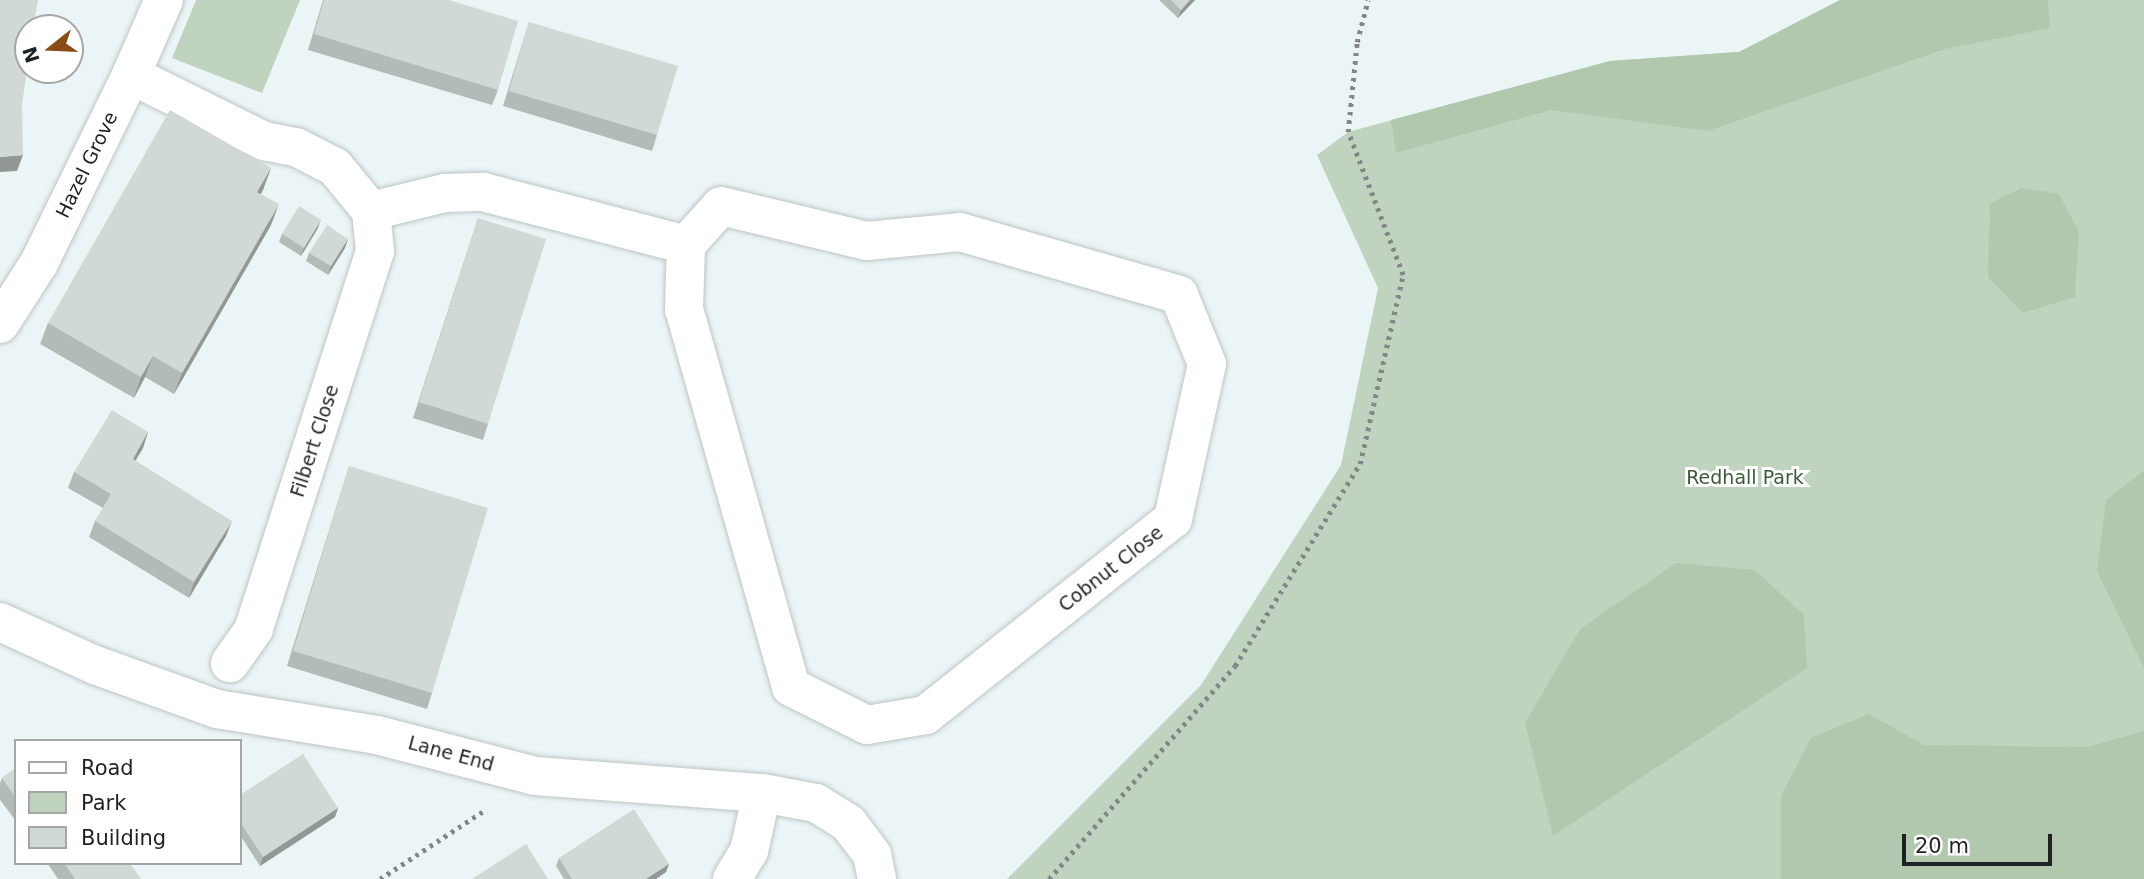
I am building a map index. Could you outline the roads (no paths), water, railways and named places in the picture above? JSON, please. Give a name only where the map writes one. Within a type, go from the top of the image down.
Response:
[{"type":"street","name":"Hazel Grove","points":[[0,324],[39,263],[131,75],[164,0]]},
{"type":"street","points":[[131,75],[264,141],[296,147],[335,167],[371,211],[445,193],[483,192],[686,245]]},
{"type":"street","name":"Cobnut Close","points":[[721,206],[867,241],[960,232],[1179,295],[1206,364],[1173,519],[926,715],[867,725],[791,687],[684,309],[686,245],[721,206]]},
{"type":"street","name":"Filbert Close","points":[[230,663],[254,629],[375,251],[371,211]]},
{"type":"street","name":"Lane End","points":[[0,622],[95,665],[217,709],[377,734],[535,776],[762,793],[816,803],[849,824],[872,855],[877,879]]},
{"type":"street","points":[[732,879],[749,851],[762,793]]},
{"type":"park label","name":"Redhall Park","points":[[1745,478]]}]
